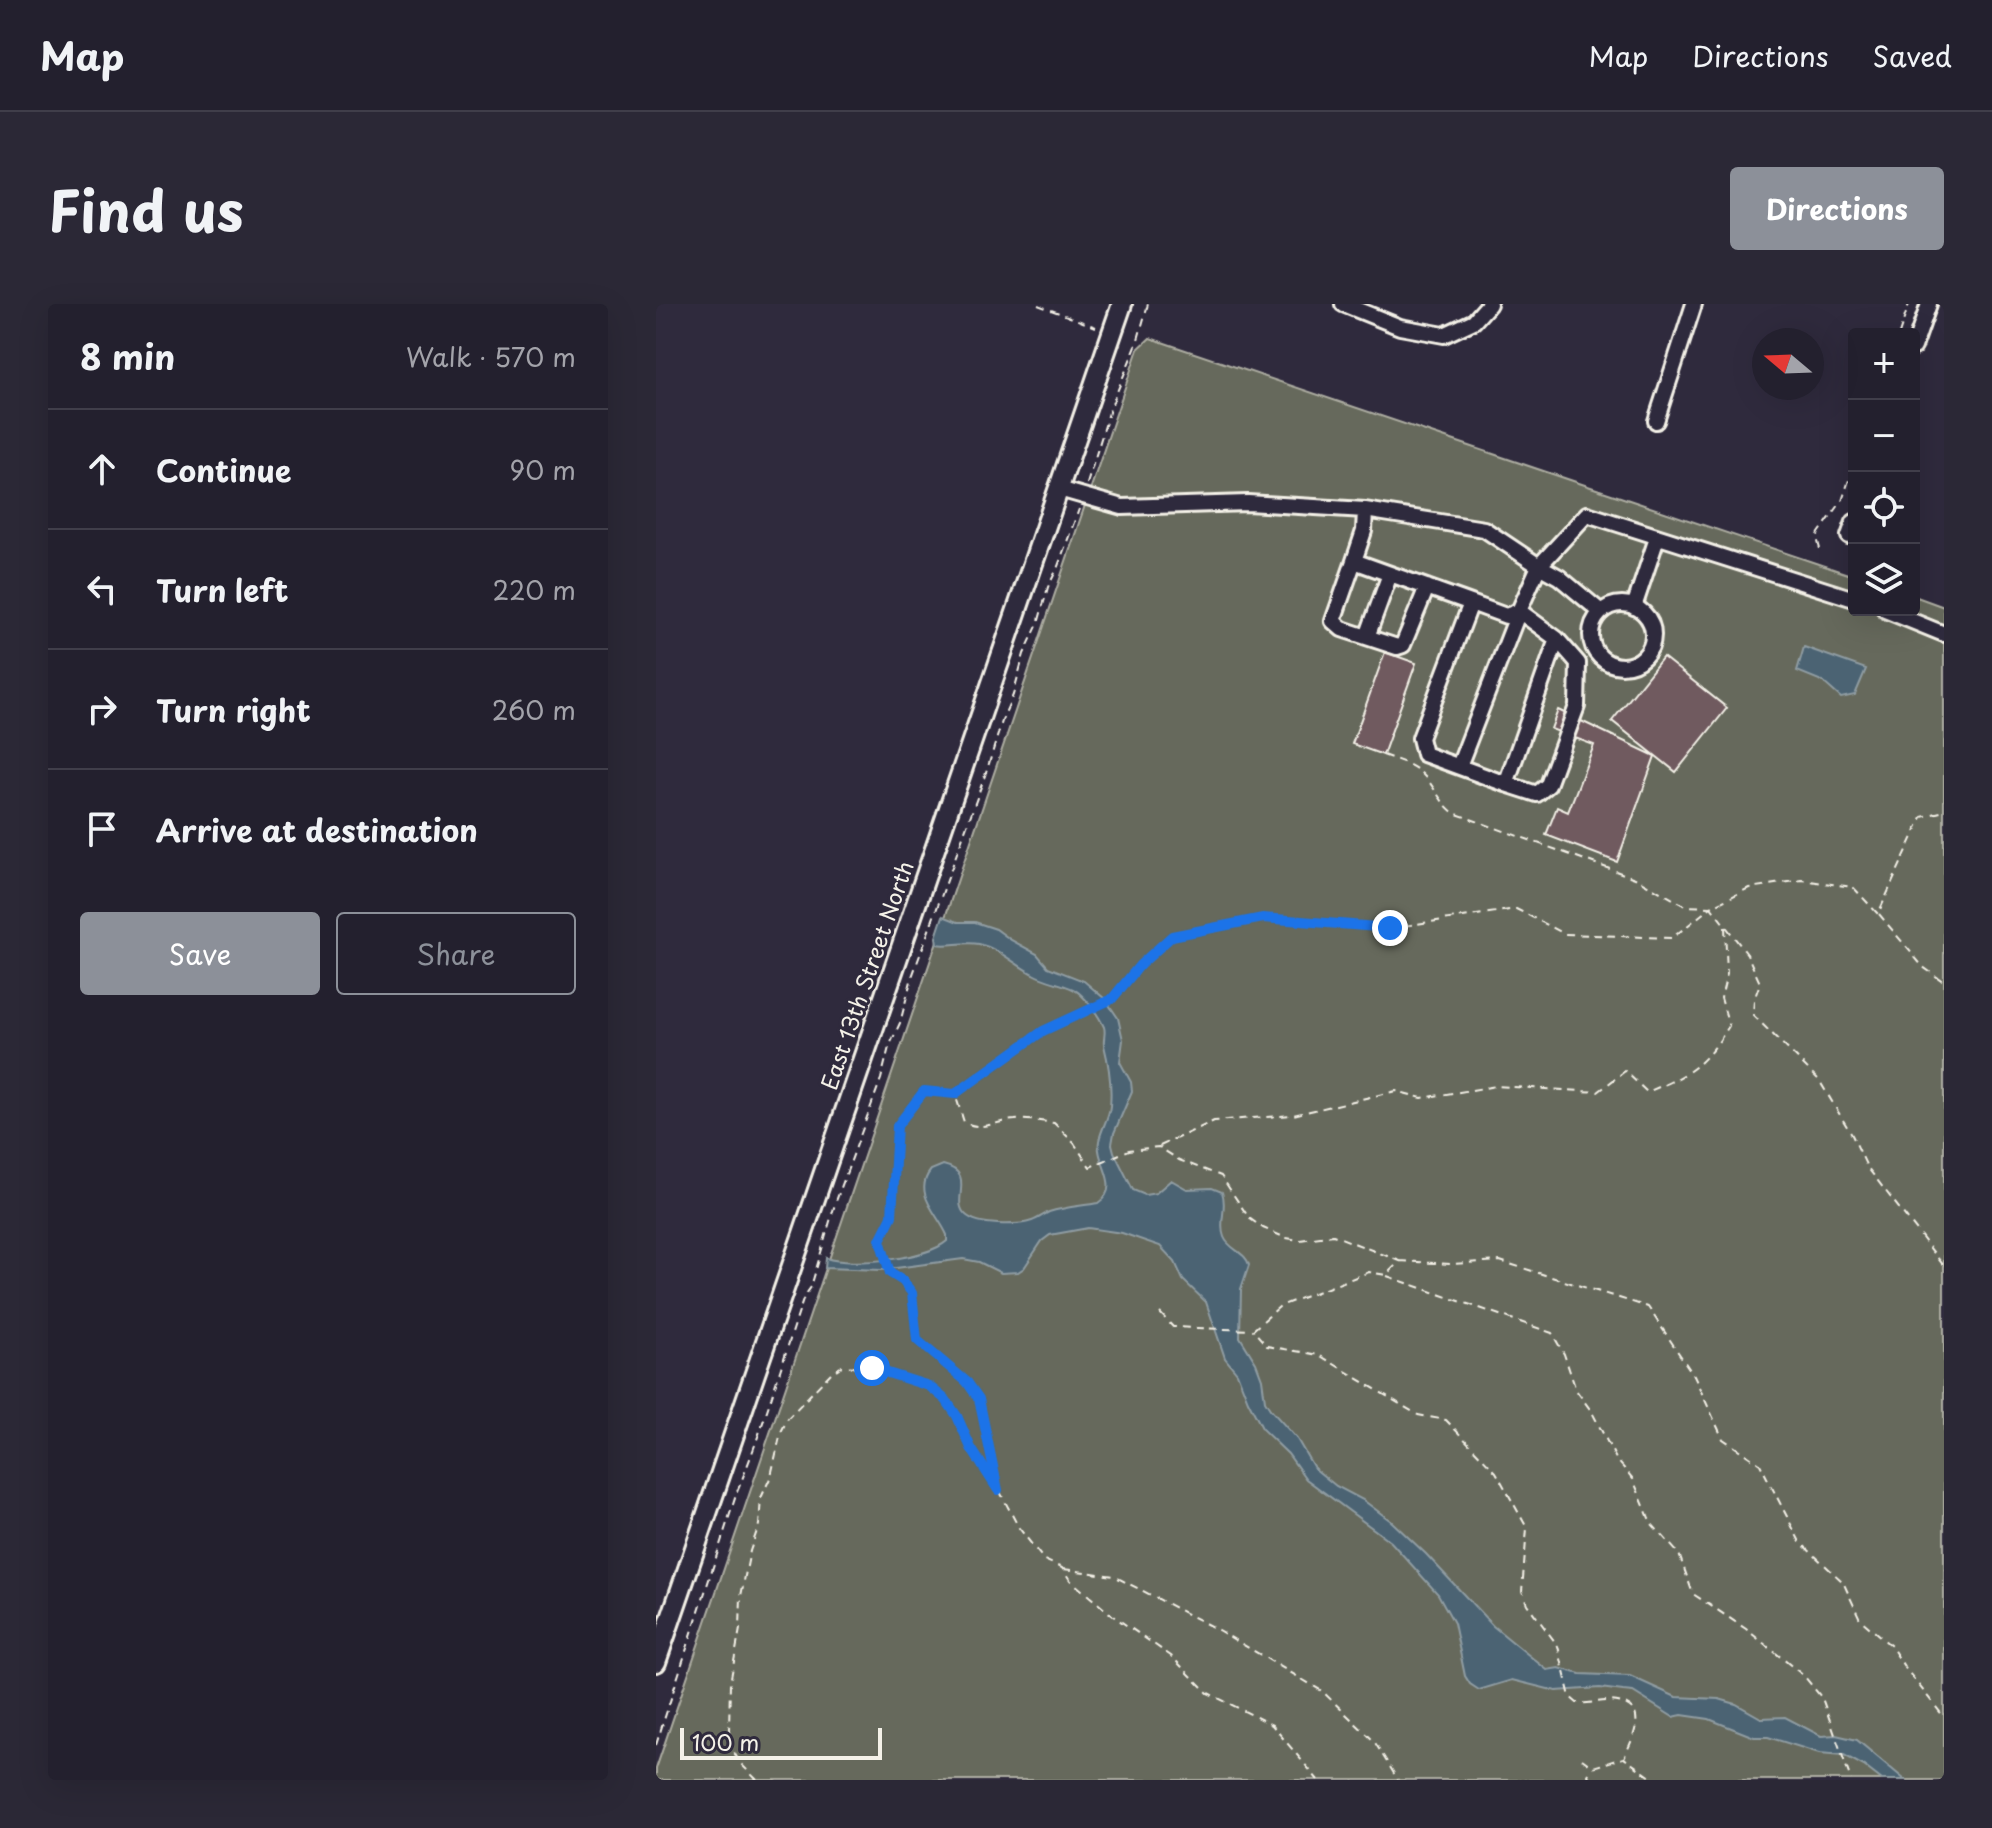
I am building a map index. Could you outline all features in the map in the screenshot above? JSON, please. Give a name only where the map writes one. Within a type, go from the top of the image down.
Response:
[{"type":"main road","name":"East 13th Street North","points":[[656,1662],[1122,304]]},
{"type":"street","points":[[1343,304],[1400,327],[1444,335],[1474,321],[1489,304]]},
{"type":"street","points":[[1656,421],[1694,304]]},
{"type":"street","points":[[1920,330],[1929,304]]},
{"type":"street","points":[[1059,489],[1122,507],[1248,503],[1365,510],[1484,529],[1559,577],[1601,612]]},
{"type":"street","points":[[1365,510],[1364,531],[1333,621],[1342,629],[1397,647],[1403,645],[1427,587]]},
{"type":"street","points":[[1459,766],[1539,566],[1587,514],[1848,597]]},
{"type":"street","points":[[1634,607],[1657,538]]},
{"type":"street","points":[[1354,561],[1506,616],[1519,611]]},
{"type":"street","points":[[1367,637],[1390,574]]},
{"type":"street","points":[[1471,603],[1420,738],[1424,754],[1537,794],[1548,785],[1577,706],[1578,663],[1557,639],[1519,611]]},
{"type":"street","points":[[1620,604],[1634,607],[1647,616],[1653,636],[1646,655],[1629,666],[1609,664],[1594,650],[1591,630],[1601,612],[1620,604]]},
{"type":"street","points":[[1900,616],[1944,634]]},
{"type":"street","points":[[1506,784],[1557,639]]},
{"type":"path","points":[[656,1745],[737,1492],[750,1462],[804,1297],[811,1287],[835,1204],[900,1023],[917,963],[1013,695],[1024,654],[1065,549],[1148,304]]},
{"type":"path","points":[[1901,328],[1909,304]]},
{"type":"path","points":[[1038,305],[1112,333]]},
{"type":"path","points":[[1820,549],[1819,533],[1842,501],[1852,472]]},
{"type":"path","points":[[1383,755],[1404,762],[1422,773],[1442,804],[1454,813],[1635,878],[1686,906],[1711,907],[1747,954],[1760,983],[1753,1015],[1819,1080],[1867,1167],[1944,1266]]},
{"type":"path","points":[[1878,914],[1922,817],[1944,811]]},
{"type":"path","points":[[998,1490],[979,1399],[967,1382],[917,1340],[912,1293],[903,1281],[890,1273],[880,1240],[892,1216],[897,1126],[924,1091],[955,1094],[1043,1031],[1112,999],[1140,965],[1172,936],[1263,918],[1390,928],[1516,909],[1565,934],[1672,938],[1711,907],[1749,888],[1802,880],[1853,887],[1923,967],[1944,982]]},
{"type":"path","points":[[955,1094],[964,1122],[971,1126],[980,1128],[1009,1120],[1032,1119],[1054,1123],[1074,1143],[1090,1167],[1129,1150],[1159,1147],[1214,1121],[1293,1115],[1396,1091],[1422,1098],[1496,1086],[1598,1092],[1625,1071],[1647,1092],[1685,1077],[1715,1048],[1729,1026],[1721,998],[1727,974],[1725,925]]},
{"type":"path","points":[[1159,1147],[1179,1160],[1221,1176],[1249,1218],[1286,1238],[1300,1240],[1333,1235],[1400,1261],[1451,1264],[1500,1261],[1648,1307],[1694,1376],[1723,1439],[1760,1464],[1800,1542],[1843,1582],[1860,1619],[1891,1646],[1944,1717]]},
{"type":"path","points":[[1386,1275],[1400,1261]]},
{"type":"path","points":[[1160,1313],[1173,1327],[1253,1330],[1280,1306],[1369,1272],[1386,1275],[1552,1333],[1564,1354],[1576,1390],[1592,1412],[1616,1459],[1633,1479],[1651,1523],[1679,1554],[1693,1594],[1746,1629],[1804,1676],[1822,1698],[1851,1780]]},
{"type":"path","points":[[1253,1330],[1267,1346],[1319,1355],[1418,1415],[1446,1420],[1496,1472],[1527,1528],[1522,1591],[1527,1604],[1550,1632],[1564,1662],[1570,1697],[1577,1703],[1608,1701],[1626,1704],[1638,1718],[1624,1758]]},
{"type":"path","points":[[757,1780],[740,1763],[732,1749],[729,1731],[730,1683],[750,1551],[759,1525],[761,1498],[771,1476],[781,1432],[788,1418],[831,1373],[842,1366],[872,1368],[929,1386],[946,1400],[957,1416],[971,1448],[1019,1528],[1044,1560],[1062,1568],[1114,1576],[1218,1630],[1322,1691],[1374,1741],[1398,1780]]},
{"type":"path","points":[[1062,1568],[1070,1580],[1113,1616],[1171,1656],[1208,1693],[1272,1725],[1318,1780]]},
{"type":"path","points":[[1591,1780],[1588,1775],[1593,1767],[1624,1758]]},
{"type":"path","points":[[1624,1758],[1655,1780]]},
{"type":"path","points":[[1582,1759],[1593,1767]]},
{"type":"green space","points":[[1150,338],[1848,574],[1848,616],[1920,616],[1920,598],[1944,607],[1944,1780],[656,1780],[656,1769],[1138,349]]},
{"type":"water","points":[[1804,647],[1866,669],[1855,695],[1841,698],[1822,681],[1797,671]]},
{"type":"water","points":[[943,916],[996,929],[1037,954],[1048,967],[1084,981],[1105,999],[1118,1018],[1123,1040],[1120,1062],[1131,1082],[1132,1091],[1114,1133],[1114,1152],[1133,1190],[1145,1195],[1156,1193],[1171,1180],[1187,1189],[1212,1188],[1222,1192],[1224,1237],[1249,1265],[1241,1289],[1240,1337],[1256,1363],[1265,1401],[1297,1439],[1314,1468],[1391,1521],[1493,1626],[1547,1670],[1559,1668],[1580,1674],[1630,1676],[1676,1697],[1719,1699],[1736,1704],[1761,1718],[1785,1717],[1821,1736],[1836,1735],[1857,1740],[1905,1780],[1882,1780],[1844,1755],[1819,1753],[1768,1737],[1754,1737],[1709,1719],[1682,1715],[1673,1717],[1633,1692],[1600,1688],[1556,1691],[1512,1680],[1479,1690],[1470,1684],[1465,1676],[1454,1623],[1438,1594],[1391,1542],[1306,1479],[1288,1454],[1263,1430],[1237,1373],[1225,1358],[1206,1302],[1183,1280],[1175,1262],[1160,1246],[1122,1233],[1088,1228],[1050,1235],[1018,1272],[1001,1273],[979,1262],[963,1259],[881,1270],[825,1268],[826,1258],[853,1262],[888,1260],[923,1253],[947,1241],[947,1235],[928,1203],[924,1187],[931,1170],[943,1165],[959,1174],[960,1202],[966,1215],[988,1223],[1025,1223],[1055,1210],[1098,1203],[1108,1189],[1099,1141],[1111,1098],[1105,1029],[1099,1017],[1078,992],[1026,970],[994,949],[973,943],[937,944],[936,937]]},
{"type":"building","points":[[1385,652],[1416,663],[1383,755],[1352,744]]},
{"type":"building","points":[[1663,657],[1727,708],[1676,772],[1612,721]]},
{"type":"building","points":[[1558,710],[1655,756],[1617,862],[1546,835],[1557,807],[1568,812],[1594,745],[1551,729]]},
{"type":"route","points":[[872,1368],[929,1386],[946,1400],[998,1490],[979,1399],[967,1382],[917,1340],[912,1293],[903,1281],[890,1273],[880,1240],[892,1216],[897,1126],[924,1091],[955,1094],[1043,1031],[1112,999],[1140,965],[1172,936],[1263,918],[1390,928]]}]
